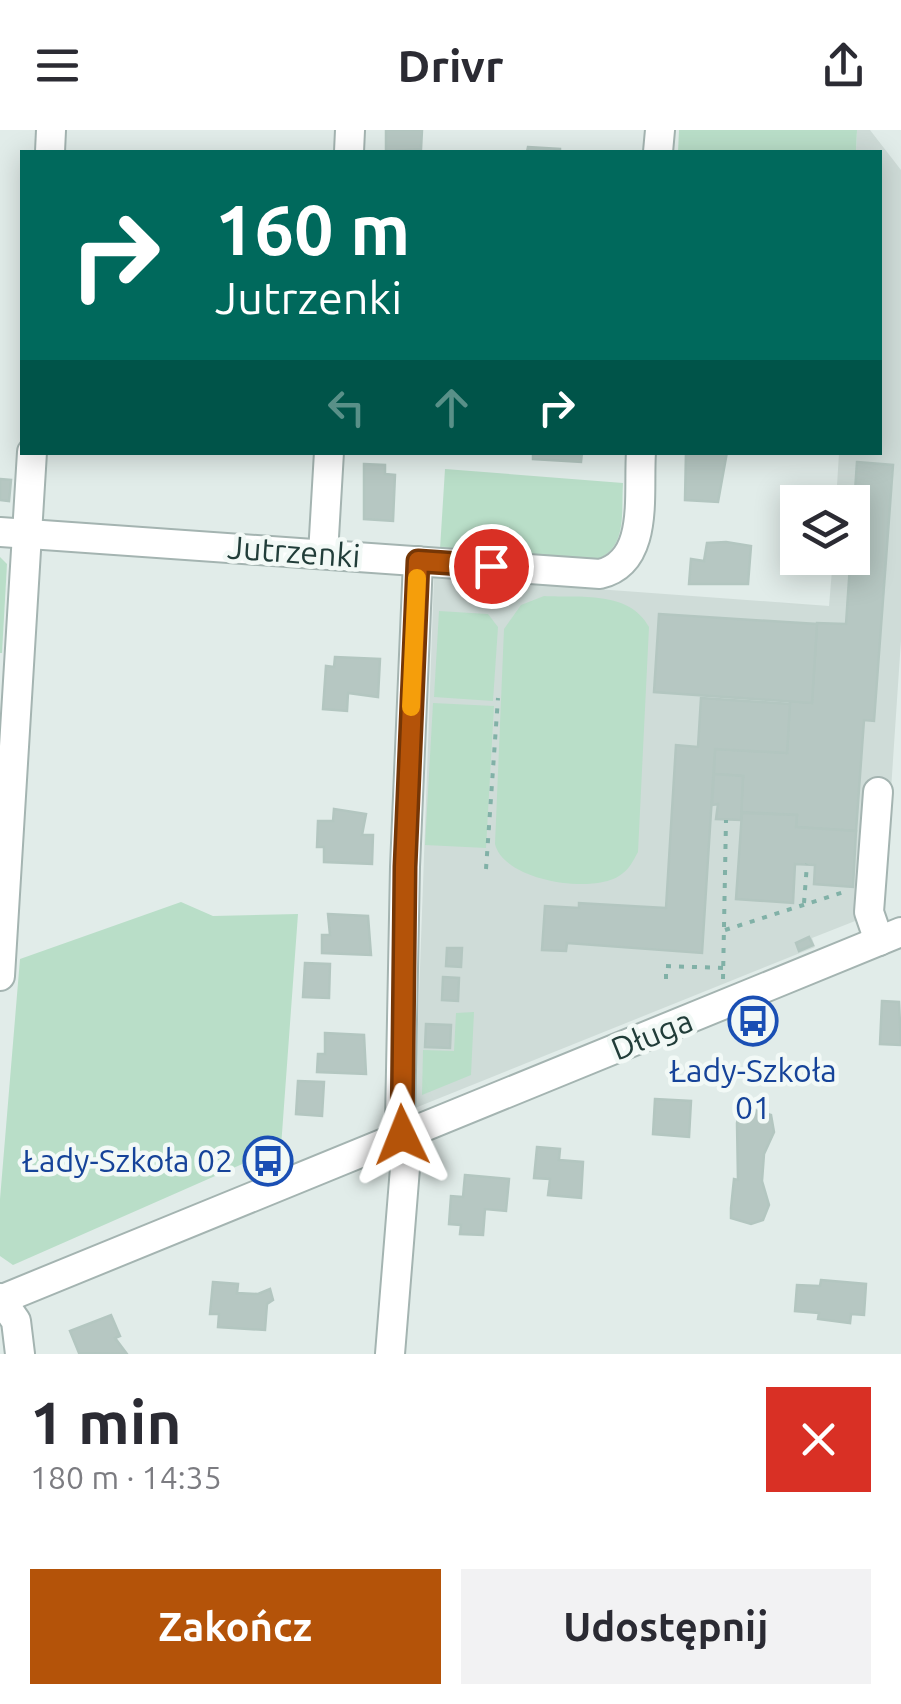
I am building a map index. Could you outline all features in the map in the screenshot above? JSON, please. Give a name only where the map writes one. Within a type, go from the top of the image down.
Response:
[{"type":"street","points":[[0,976],[13,532],[31,455]]},
{"type":"street","points":[[323,554],[329,455]]},
{"type":"street","name":"Jutrzenki","points":[[13,532],[600,574],[627,561],[635,543],[641,455]]},
{"type":"street","points":[[390,1354],[405,1168],[405,867],[418,561]]},
{"type":"street","points":[[878,792],[869,912],[890,937]]},
{"type":"street","name":"Długa","points":[[0,1299],[890,937]]},
{"type":"street","points":[[0,1299],[17,1324],[20,1354]]},
{"type":"path","points":[[486,869],[498,698]]},
{"type":"path","points":[[722,989],[726,820]]},
{"type":"path","points":[[804,903],[807,864]]},
{"type":"path","points":[[725,930],[838,892],[870,894]]},
{"type":"path","points":[[666,979],[666,966],[723,968]]},
{"type":"shaded area","points":[[857,130],[870,130],[901,170],[901,640],[883,910],[812,938],[815,947],[415,1108],[434,577],[829,606],[832,575],[870,575],[870,485],[837,485],[839,455],[882,455],[882,150],[856,150]]},
{"type":"green space","points":[[679,130],[857,130],[856,150],[678,150]]},
{"type":"green space","points":[[445,469],[623,483],[617,540],[604,556],[593,561],[440,549]]},
{"type":"green space","points":[[0,557],[7,564],[2,653],[0,653]]},
{"type":"green space","points":[[544,596],[616,601],[640,615],[649,627],[638,852],[625,871],[606,881],[570,884],[531,875],[502,857],[495,844],[504,629],[521,605]]},
{"type":"green space","points":[[439,611],[488,614],[498,627],[493,701],[434,697]]},
{"type":"green space","points":[[433,703],[494,706],[486,848],[425,845]]},
{"type":"green space","points":[[181,902],[213,916],[298,914],[281,1147],[13,1265],[0,1256],[0,1199],[20,959]]},
{"type":"green space","points":[[474,1012],[471,1075],[422,1095],[423,1050],[454,1051],[456,1013]]},
{"type":"building","points":[[386,130],[422,130],[421,149],[386,150]]},
{"type":"building","points":[[528,147],[560,149],[560,150],[527,150]]},
{"type":"building","points":[[533,455],[582,455],[581,462],[533,459]]},
{"type":"building","points":[[686,455],[726,455],[718,502],[685,500]]},
{"type":"building","points":[[857,462],[893,465],[874,721],[864,720],[856,831],[796,827],[797,815],[741,812],[743,776],[714,774],[715,749],[787,753],[790,701],[812,703],[817,623],[846,624],[849,575],[870,575],[870,485],[855,485]]},
{"type":"building","points":[[364,464],[385,465],[385,474],[395,475],[393,521],[364,519]]},
{"type":"building","points":[[0,479],[11,480],[9,501],[0,500]]},
{"type":"building","points":[[707,543],[751,546],[748,584],[689,584],[691,559],[704,561]]},
{"type":"building","points":[[659,614],[817,624],[812,703],[654,692]]},
{"type":"building","points":[[335,657],[380,659],[378,697],[348,693],[347,711],[323,709],[326,666],[334,667]]},
{"type":"building","points":[[701,698],[790,704],[787,753],[715,749],[702,953],[567,943],[566,951],[542,950],[545,906],[579,908],[579,903],[666,908],[676,745],[698,747]]},
{"type":"building","points":[[714,774],[743,776],[741,820],[716,819],[718,804],[712,805]]},
{"type":"building","points":[[334,809],[366,814],[362,835],[373,835],[372,864],[324,862],[324,847],[317,847],[318,821],[333,821]]},
{"type":"building","points":[[742,813],[797,815],[796,827],[856,831],[853,887],[814,884],[815,865],[795,864],[793,903],[736,899]]},
{"type":"building","points":[[328,914],[368,916],[371,955],[322,953],[322,935],[330,935]]},
{"type":"building","points":[[809,937],[813,945],[799,951],[796,943]]},
{"type":"building","points":[[447,948],[462,948],[461,967],[446,966]]},
{"type":"building","points":[[305,963],[330,964],[329,998],[303,997]]},
{"type":"building","points":[[443,977],[459,978],[458,1001],[442,1000]]},
{"type":"building","points":[[882,1001],[899,1002],[901,1045],[880,1044]]},
{"type":"building","points":[[426,1024],[451,1025],[450,1048],[425,1047]]},
{"type":"building","points":[[325,1033],[364,1035],[366,1074],[317,1072],[318,1054],[325,1054]]},
{"type":"building","points":[[298,1081],[324,1082],[322,1116],[296,1114]]},
{"type":"building","points":[[655,1099],[691,1101],[689,1137],[653,1134]]},
{"type":"building","points":[[751,1109],[771,1115],[774,1132],[764,1154],[762,1181],[769,1205],[763,1220],[751,1224],[731,1218],[731,1208],[734,1179],[738,1180],[739,1113]]},
{"type":"building","points":[[537,1147],[560,1149],[559,1160],[583,1162],[581,1198],[548,1195],[550,1179],[534,1178]]},
{"type":"building","points":[[465,1175],[509,1179],[506,1211],[485,1209],[483,1235],[460,1234],[461,1225],[449,1224],[451,1196],[463,1197]]},
{"type":"building","points":[[821,1280],[866,1284],[864,1315],[851,1314],[850,1323],[818,1319],[819,1313],[795,1311],[797,1285],[820,1286]]},
{"type":"building","points":[[213,1282],[238,1284],[237,1293],[258,1294],[270,1289],[273,1300],[267,1304],[265,1330],[218,1327],[219,1314],[210,1314]]},
{"type":"building","points":[[111,1315],[120,1336],[115,1338],[127,1354],[79,1353],[70,1331]]},
{"type":"slow traffic","points":[[411,707],[417,578]]},
{"type":"place","name":"Łady-Szkoła 01","points":[[753,1021]]},
{"type":"place","name":"Łady-Szkoła 02","points":[[268,1161]]},
{"type":"route","points":[[402,1135],[405,867],[418,561],[491,566]]}]
